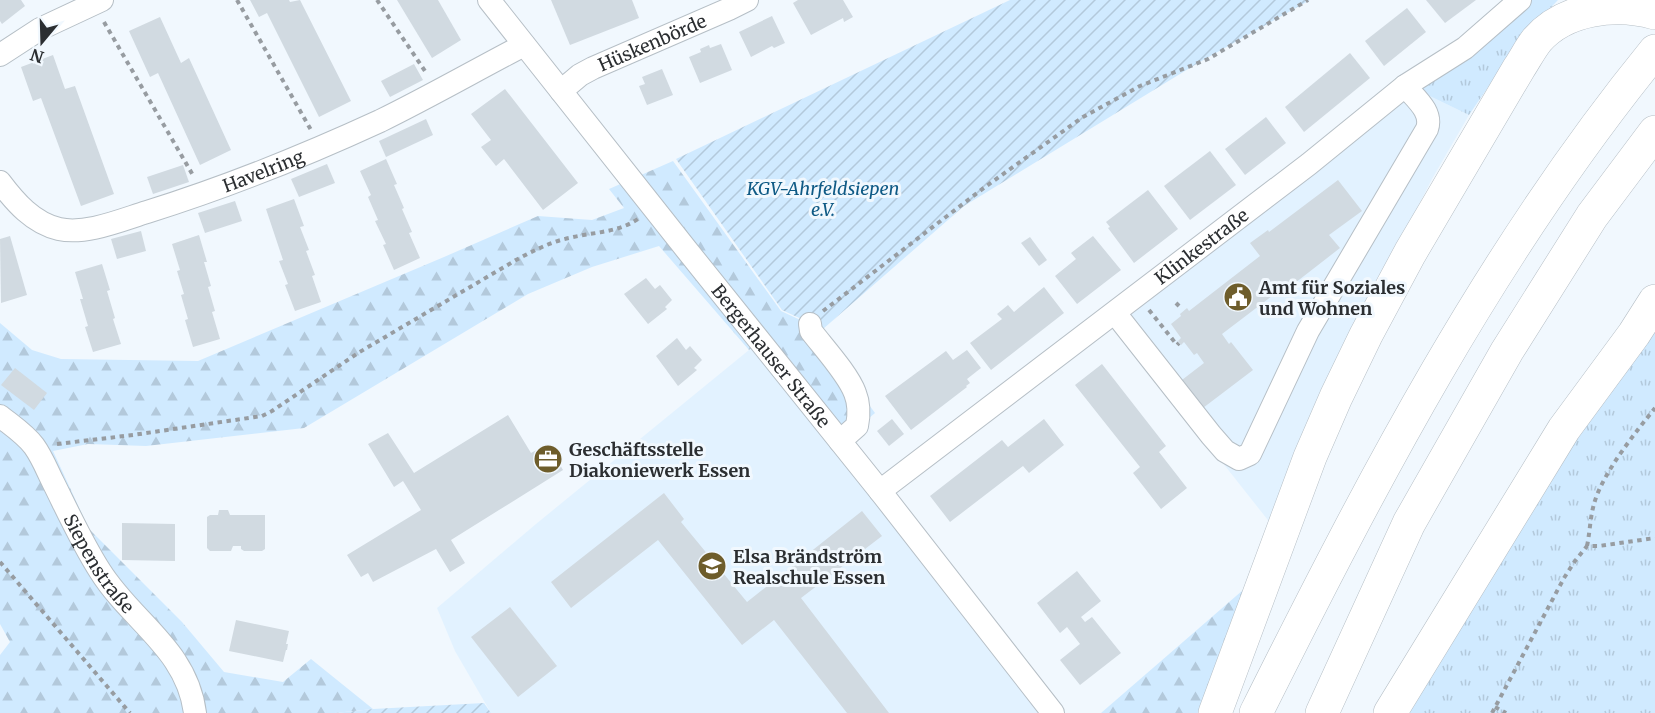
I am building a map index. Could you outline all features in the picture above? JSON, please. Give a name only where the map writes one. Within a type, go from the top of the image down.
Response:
[{"type":"highway","points":[[1555,26],[1576,0]]},
{"type":"highway","points":[[1215,713],[1310,457],[1335,397],[1365,335],[1410,254],[1519,68],[1537,40],[1555,26],[1578,15],[1605,8],[1655,13]]},
{"type":"highway","points":[[1256,713],[1371,488],[1466,322],[1522,232],[1569,164],[1655,51]]},
{"type":"highway","points":[[1322,713],[1409,523],[1501,361],[1592,216],[1655,132]]},
{"type":"highway","points":[[1390,713],[1564,429],[1655,302]]},
{"type":"street","name":"Bergerhauser Straße","points":[[489,0],[880,491],[1053,713]]},
{"type":"street","name":"Hüskenbörde","points":[[561,91],[580,75],[593,68],[747,0]]},
{"type":"street","name":"Klinkestraße","points":[[880,491],[1309,164],[1405,86],[1465,48],[1520,0]]},
{"type":"street","points":[[0,55],[40,29],[98,2]]},
{"type":"street","name":"Havelring","points":[[0,182],[22,209],[38,220],[58,229],[80,231],[107,224],[204,194],[321,147],[381,120],[524,45]]},
{"type":"street","points":[[1115,313],[1225,451],[1239,459],[1250,454],[1308,331],[1427,129],[1430,121],[1427,112],[1405,86]]},
{"type":"street","points":[[810,324],[811,331],[856,394],[859,416],[857,426],[840,441]]},
{"type":"street","name":"Siepenstraße","points":[[0,416],[34,446],[100,572],[163,644],[185,676],[195,713]]},
{"type":"path","points":[[237,0],[321,147]]},
{"type":"path","points":[[377,0],[438,91]]},
{"type":"path","points":[[810,324],[816,316],[985,187],[1083,117],[1140,86],[1208,59],[1308,0]]},
{"type":"path","points":[[98,2],[204,194]]},
{"type":"path","points":[[34,446],[133,435],[262,416],[358,353],[516,260],[543,246],[568,238],[624,227],[653,207]]},
{"type":"path","points":[[1137,296],[1177,345],[1179,343]]},
{"type":"path","points":[[1492,713],[1564,578],[1587,546],[1592,513],[1600,489],[1627,444],[1655,408]]},
{"type":"path","points":[[1587,546],[1655,538]]},
{"type":"path","points":[[0,562],[130,713]]},
{"type":"path","points":[[1495,707],[1506,713]]},
{"type":"shaded area","points":[[1409,86],[1469,115],[1432,179],[1344,350],[1271,524],[1109,319]]},
{"type":"shaded area","name":"Elsa Brändström Realschule Essen","points":[[760,341],[1047,713],[491,713],[455,651],[437,608]]},
{"type":"green space","name":"KGV-Ahrfeldsiepen e.V.","points":[[1010,0],[1310,0],[1198,63],[964,206],[823,329],[782,310],[676,159]]},
{"type":"green space","points":[[1525,0],[1558,0],[1521,39],[1469,115],[1409,86]]},
{"type":"green space","points":[[673,161],[781,311],[822,330],[821,340],[875,413],[842,441],[762,340],[749,350],[659,246],[592,267],[528,294],[304,428],[146,446],[88,444],[53,451],[89,529],[182,622],[224,672],[283,682],[311,659],[373,709],[335,713],[0,713],[0,655],[10,642],[0,624],[0,323],[32,350],[61,359],[198,361],[538,216],[592,220],[624,208],[609,189]]},
{"type":"green space","points":[[1655,320],[1655,713],[1395,713]]},
{"type":"green space","points":[[1243,590],[1200,713],[1101,713]]},
{"type":"green space","points":[[484,703],[491,713],[335,713],[373,709]]},
{"type":"building","points":[[0,0],[21,0],[25,6],[2,24]]},
{"type":"building","points":[[250,0],[289,0],[290,2],[300,0],[351,101],[319,117],[267,13],[259,17]]},
{"type":"building","points":[[397,0],[438,0],[461,40],[432,58]]},
{"type":"building","points":[[551,0],[632,0],[639,18],[570,45]]},
{"type":"building","points":[[798,0],[843,0],[853,17],[844,22],[843,18],[811,35],[793,3]]},
{"type":"building","points":[[1426,0],[1476,0],[1445,23]]},
{"type":"building","points":[[1407,8],[1426,32],[1384,66],[1365,41]]},
{"type":"building","points":[[772,16],[785,43],[774,48],[772,46],[751,57],[739,32]]},
{"type":"building","points":[[160,17],[181,63],[189,58],[231,150],[200,165],[158,73],[150,77],[129,31]]},
{"type":"building","points":[[721,44],[732,70],[700,83],[689,57],[701,52],[700,49],[709,45],[710,48]]},
{"type":"building","points":[[1350,53],[1370,78],[1304,132],[1285,107]]},
{"type":"building","points":[[53,55],[65,89],[75,86],[114,194],[81,206],[41,98],[33,101],[21,67]]},
{"type":"building","points":[[414,64],[423,80],[390,97],[381,81]]},
{"type":"building","points":[[662,69],[673,95],[647,105],[639,86],[645,84],[642,77]]},
{"type":"building","points":[[505,89],[578,183],[543,210],[504,159],[496,166],[481,147],[491,140],[471,114]]},
{"type":"building","points":[[1266,117],[1286,143],[1245,175],[1225,149]]},
{"type":"building","points":[[426,119],[433,135],[386,157],[379,141]]},
{"type":"building","points":[[1210,151],[1236,185],[1190,220],[1164,186]]},
{"type":"building","points":[[386,159],[397,184],[394,185],[412,232],[409,233],[420,258],[394,270],[383,245],[386,244],[375,221],[378,220],[368,197],[371,195],[360,171]]},
{"type":"building","points":[[327,164],[335,183],[299,197],[291,179]]},
{"type":"building","points":[[183,165],[189,182],[153,194],[147,177]]},
{"type":"building","points":[[1338,180],[1362,211],[1329,235],[1340,248],[1286,290],[1284,287],[1222,334],[1253,370],[1199,411],[1178,383],[1204,363],[1197,353],[1194,355],[1184,342],[1181,345],[1178,341],[1181,338],[1171,324],[1187,308],[1189,311],[1260,256],[1250,243],[1268,230],[1269,232]]},
{"type":"building","points":[[1148,190],[1178,229],[1134,263],[1106,222]]},
{"type":"building","points":[[294,199],[304,226],[300,227],[309,250],[306,251],[315,275],[312,276],[321,302],[295,311],[285,285],[288,284],[279,261],[283,260],[266,209]]},
{"type":"building","points":[[235,201],[242,221],[205,233],[198,213]]},
{"type":"building","points":[[141,231],[146,251],[117,259],[111,239]]},
{"type":"building","points":[[199,235],[207,262],[204,262],[211,286],[208,287],[215,311],[212,312],[220,339],[193,347],[185,320],[188,319],[181,295],[184,294],[177,271],[180,270],[172,244]]},
{"type":"building","points":[[10,236],[27,295],[1,303],[0,239]]},
{"type":"building","points":[[1093,236],[1121,270],[1077,304],[1055,276],[1076,259],[1071,253]]},
{"type":"building","points":[[1030,237],[1047,260],[1039,266],[1021,243]]},
{"type":"building","points":[[102,264],[110,290],[107,291],[115,318],[113,319],[121,344],[93,352],[85,327],[88,326],[75,272]]},
{"type":"building","points":[[646,278],[655,289],[660,285],[672,300],[665,307],[667,309],[648,324],[624,294]]},
{"type":"building","points":[[1044,287],[1064,313],[991,370],[970,343],[1002,319],[997,314],[1008,305],[1014,312]]},
{"type":"building","points":[[677,338],[686,350],[690,346],[702,360],[694,368],[697,370],[678,386],[656,356]]},
{"type":"building","points":[[967,350],[981,368],[967,379],[970,383],[967,387],[911,430],[885,396],[946,351],[953,360]]},
{"type":"building","points":[[1102,364],[1166,446],[1159,452],[1187,488],[1161,509],[1133,473],[1140,467],[1075,385]]},
{"type":"building","points":[[15,368],[47,393],[34,410],[1,385]]},
{"type":"building","points":[[508,415],[531,453],[548,444],[563,470],[451,540],[465,563],[450,572],[436,549],[373,582],[368,573],[361,577],[347,555],[421,510],[403,481],[394,487],[368,444],[388,433],[414,473]]},
{"type":"building","points":[[892,419],[904,434],[889,446],[877,431]]},
{"type":"building","points":[[1044,419],[1064,445],[1029,473],[1023,466],[950,522],[930,496],[1002,440],[1008,447]]},
{"type":"building","points":[[664,493],[684,519],[681,522],[747,602],[862,511],[882,536],[801,598],[889,713],[847,713],[774,620],[742,645],[658,540],[571,608],[551,582]]},
{"type":"building","points":[[219,510],[228,510],[230,515],[265,515],[265,549],[244,551],[241,546],[233,546],[231,551],[210,551],[207,548],[207,517],[218,515]]},
{"type":"building","points":[[122,523],[175,524],[175,561],[122,560]]},
{"type":"building","points":[[1077,571],[1101,601],[1081,617],[1085,622],[1092,617],[1121,653],[1080,685],[1060,660],[1080,644],[1067,627],[1060,633],[1037,603]]},
{"type":"building","points":[[510,607],[557,666],[518,697],[471,637]]},
{"type":"building","points":[[236,620],[289,631],[283,662],[229,651]]},
{"type":"place","name":"Amt für Soziales und Wohnen","points":[[1238,297]]},
{"type":"place","name":"Geschäftsstelle Diakoniewerk Essen","points":[[548,459]]},
{"type":"place","name":"Elsa Brändström Realschule Essen","points":[[712,566]]}]
